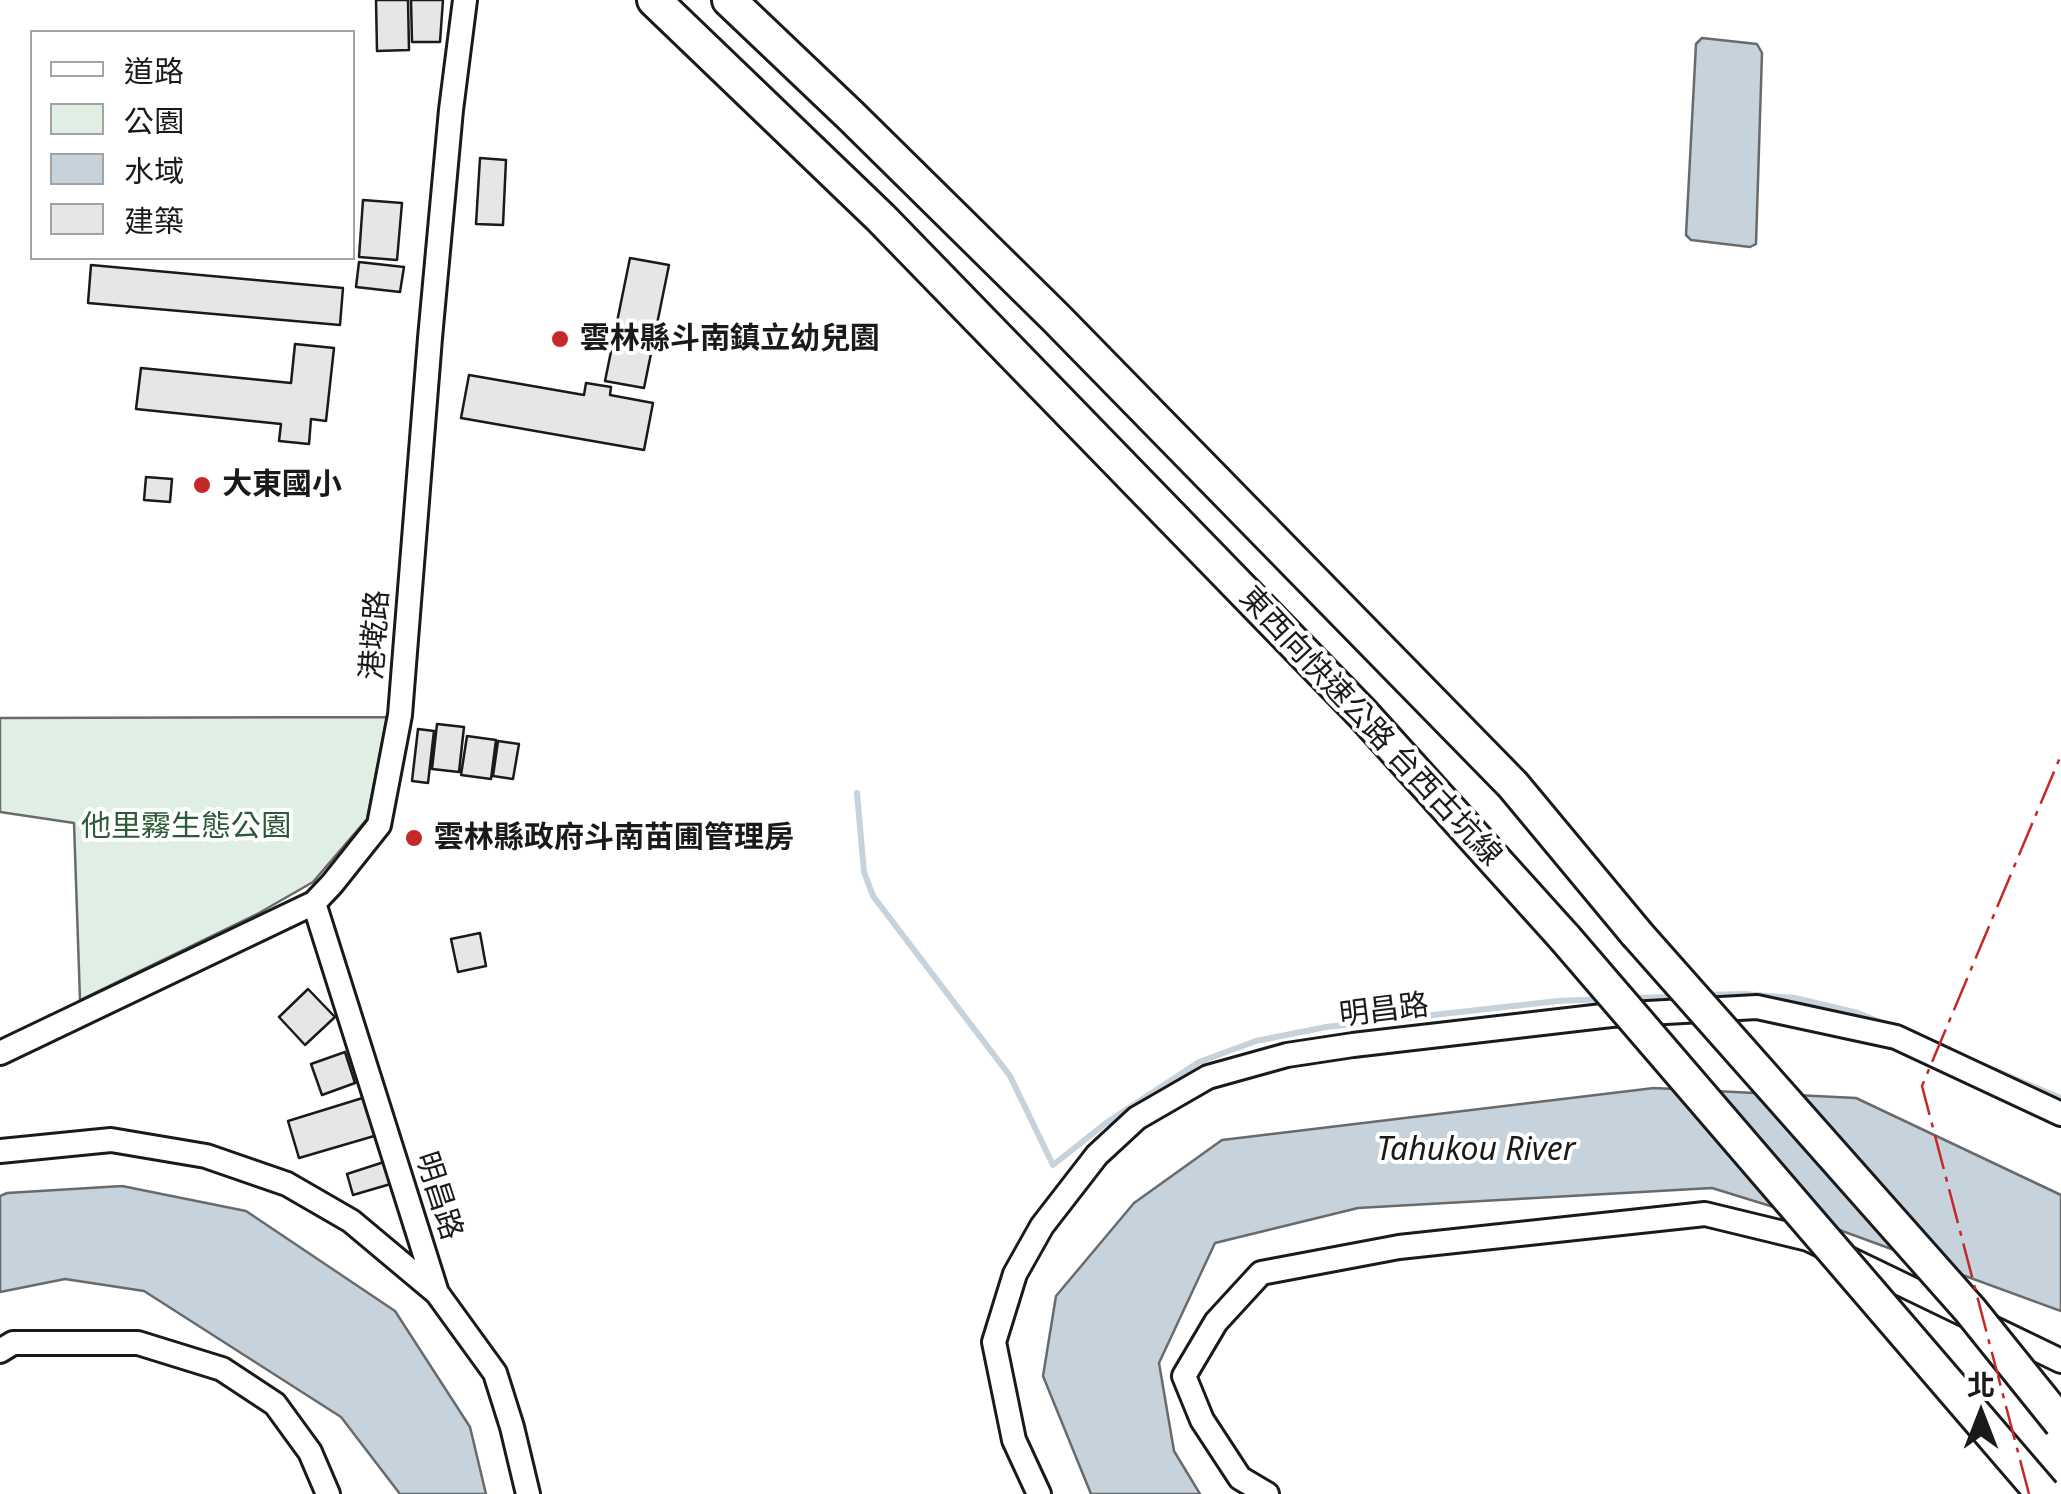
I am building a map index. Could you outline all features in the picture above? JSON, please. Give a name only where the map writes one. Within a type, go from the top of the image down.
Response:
[{"type":"highway","name":"東西向快速公路 台西古坑線","points":[[654,0],[881,218],[1349,698],[1564,938],[2042,1494]]},
{"type":"highway","name":"東西向快速公路 台西古坑線","points":[[729,0],[1056,318],[1513,785],[1636,933],[1970,1310],[2061,1423]]},
{"type":"street","name":"港墘路","points":[[0,1053],[314,903],[379,825],[398,732],[452,96],[465,0]]},
{"type":"street","name":"明昌路","points":[[314,903],[437,1294],[496,1373],[528,1494]]},
{"type":"street","name":"明昌路","points":[[1039,1494],[1014,1440],[994,1342],[1016,1274],[1042,1226],[1097,1154],[1137,1118],[1208,1077],[1287,1055],[1353,1045],[1611,1015],[1757,1007],[1896,1037],[2061,1114]]},
{"type":"street","points":[[0,1151],[111,1140],[206,1156],[287,1184],[351,1221],[437,1294]]},
{"type":"street","points":[[1267,1494],[1240,1478],[1202,1420],[1184,1376],[1216,1322],[1261,1273],[1399,1247],[1705,1214],[1808,1239],[2061,1360]]},
{"type":"street","points":[[0,1352],[13,1343],[138,1343],[222,1369],[275,1404],[310,1452],[328,1494]]},
{"type":"green space","name":"他里霧生態公園","points":[[387,717],[367,819],[313,882],[259,913],[80,1000],[74,823],[0,812],[0,718]]},
{"type":"water","points":[[1702,38],[1757,44],[1762,53],[1756,244],[1750,247],[1691,240],[1686,235],[1696,44]]},
{"type":"water","name":"Tahukou River","points":[[1654,1088],[1856,1098],[2061,1195],[2061,1311],[1793,1213],[1712,1188],[1358,1208],[1215,1243],[1159,1363],[1174,1451],[1200,1494],[1091,1494],[1043,1376],[1056,1296],[1134,1203],[1222,1140]]},
{"type":"water","points":[[122,1186],[246,1211],[395,1311],[470,1427],[486,1494],[400,1494],[341,1417],[144,1291],[65,1279],[0,1292],[0,1196]]},
{"type":"building","points":[[376,0],[408,0],[409,50],[377,51]]},
{"type":"building","points":[[411,0],[443,0],[440,42],[412,42]]},
{"type":"building","points":[[480,158],[506,160],[503,225],[476,224]]},
{"type":"building","points":[[363,200],[402,203],[397,260],[359,257]]},
{"type":"building","points":[[630,258],[669,265],[644,388],[605,381]]},
{"type":"building","points":[[359,262],[404,267],[400,292],[356,287]]},
{"type":"building","points":[[91,265],[343,288],[340,325],[88,303]]},
{"type":"building","points":[[295,344],[334,348],[326,421],[311,419],[309,444],[279,441],[281,424],[136,409],[141,368],[291,383]]},
{"type":"building","points":[[469,375],[584,395],[586,383],[611,387],[610,395],[653,403],[644,450],[461,418]]},
{"type":"building","points":[[146,477],[172,479],[170,502],[144,500]]},
{"type":"building","points":[[437,724],[464,727],[459,772],[432,769]]},
{"type":"building","points":[[418,729],[434,731],[428,783],[412,781]]},
{"type":"building","points":[[467,736],[496,740],[491,779],[461,775]]},
{"type":"building","points":[[498,741],[519,744],[513,779],[493,776]]},
{"type":"building","points":[[480,933],[486,966],[458,972],[451,939]]},
{"type":"building","points":[[308,989],[335,1017],[305,1045],[279,1017]]},
{"type":"building","points":[[345,1052],[355,1083],[322,1095],[311,1064]]},
{"type":"building","points":[[369,1096],[381,1134],[299,1158],[288,1121]]},
{"type":"building","points":[[387,1161],[394,1183],[353,1195],[347,1174]]},
{"type":"waterway","points":[[857,793],[864,872],[873,896],[1010,1076],[1053,1165],[1106,1123],[1199,1062],[1256,1041],[1326,1027],[1604,999]]},
{"type":"waterway","points":[[1706,995],[1795,998],[1858,1013],[1885,1024]]},
{"type":"waterway","points":[[1631,998],[1679,997]]},
{"type":"waterway","points":[[1984,1066],[2061,1098]]},
{"type":"power","points":[[2029,1494],[1922,1086],[2061,755]]},
{"type":"place","name":"雲林縣斗南鎮立幼兒園","points":[[560,339]]},
{"type":"place","name":"大東國小","points":[[202,485]]},
{"type":"place","name":"雲林縣政府斗南苗圃管理房","points":[[414,838]]}]
